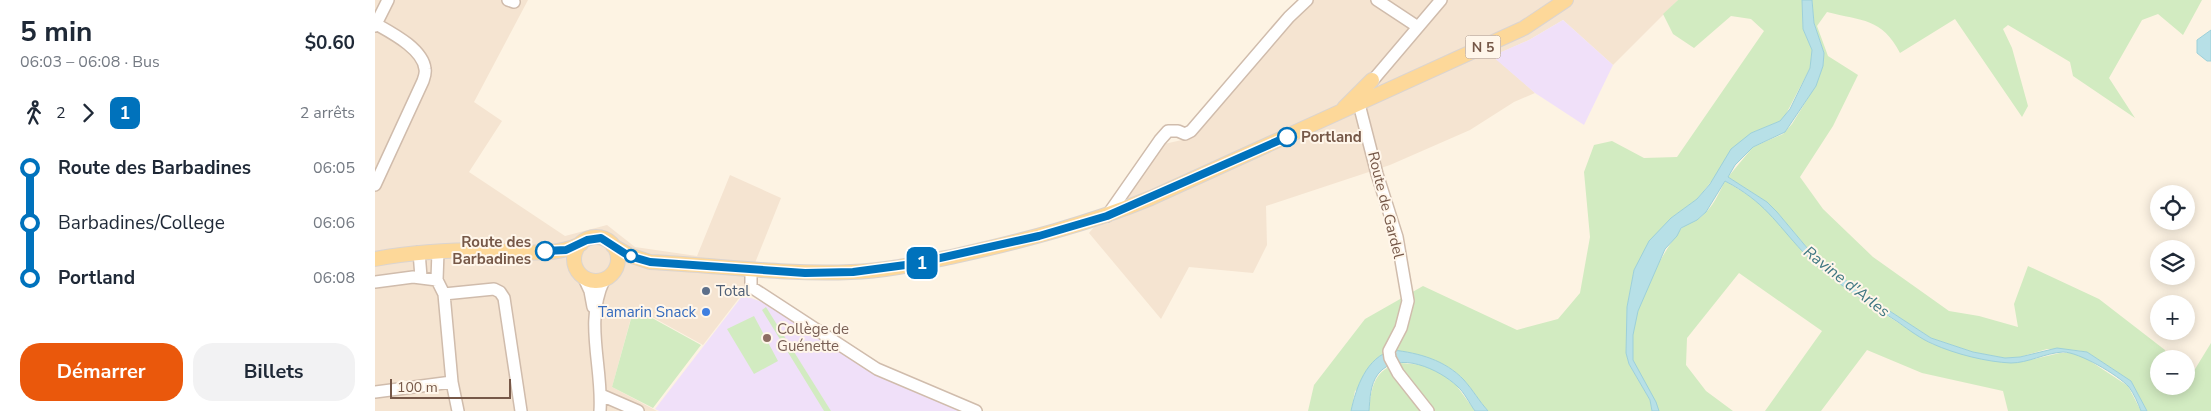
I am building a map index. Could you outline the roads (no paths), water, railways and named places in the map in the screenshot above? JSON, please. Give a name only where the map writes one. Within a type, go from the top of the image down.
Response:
[{"type":"main road","name":"N 5","points":[[375,259],[438,251],[532,253],[566,250],[594,238],[601,238],[629,256],[650,262],[805,273],[853,272],[892,268],[1039,236],[1107,216],[1340,113],[1524,28],[1566,0]]},
{"type":"main road","points":[[1340,113],[1376,76],[1395,87]]},
{"type":"main road","points":[[581,244],[575,252],[575,266],[584,278]]},
{"type":"main road","points":[[609,275],[617,258],[613,246]]},
{"type":"main road","name":"N 5","points":[[532,253],[575,266]]},
{"type":"main road","name":"N 5","points":[[584,278],[593,281],[628,266],[650,262]]},
{"type":"street","points":[[375,185],[423,81],[425,69],[420,57],[407,43],[376,25],[388,0]]},
{"type":"street","points":[[1107,216],[1168,131],[1177,131],[1185,134],[1191,131],[1289,17],[1307,0]]},
{"type":"street","points":[[1377,0],[1418,27]]},
{"type":"street","points":[[1366,101],[1376,76],[1441,0]]},
{"type":"street","name":"Route de Gardel","points":[[1366,101],[1377,174],[1397,237],[1408,301],[1401,328],[1389,351],[1390,358],[1393,366],[1428,411]]},
{"type":"street","points":[[438,251],[437,280],[444,294],[453,382],[458,411]]},
{"type":"street","points":[[419,252],[421,277]]},
{"type":"street","points":[[751,269],[751,287],[877,369],[976,411]]},
{"type":"street","points":[[595,314],[609,275]]},
{"type":"street","points":[[375,282],[421,277],[437,280]]},
{"type":"street","points":[[584,278],[590,291],[595,314],[601,395],[600,411]]},
{"type":"street","points":[[444,294],[494,290],[500,292],[505,298],[521,411]]},
{"type":"street","points":[[375,392],[453,382]]},
{"type":"street","points":[[601,395],[638,411]]},
{"type":"water","points":[[1802,0],[1812,0],[1814,23],[1824,53],[1823,66],[1816,86],[1785,132],[1753,147],[1735,165],[1728,177],[1767,202],[1808,249],[1859,291],[1931,338],[1973,352],[2005,358],[2020,357],[2057,348],[2087,352],[2131,381],[2147,411],[2141,411],[2129,387],[2124,382],[2098,365],[2070,353],[2056,353],[2011,363],[1961,354],[1924,340],[1825,272],[1803,252],[1760,205],[1725,181],[1706,212],[1697,220],[1681,228],[1677,236],[1665,249],[1638,311],[1633,335],[1633,360],[1659,411],[1652,411],[1650,400],[1629,364],[1626,353],[1627,307],[1634,270],[1649,241],[1671,218],[1697,199],[1710,184],[1731,149],[1751,133],[1780,121],[1790,109],[1810,68],[1812,50],[1803,29]]},
{"type":"water","points":[[2211,30],[2211,61],[2207,61],[2197,53],[2197,40]]},
{"type":"water","points":[[1393,350],[1422,356],[1449,367],[1464,380],[1488,411],[1475,411],[1460,389],[1440,374],[1419,365],[1396,363],[1386,367],[1375,378],[1370,396],[1369,411],[1351,411],[1359,383],[1369,366],[1376,359]]},
{"type":"place","name":"Portland","points":[[1287,137]]},
{"type":"place","name":"Route des Barbadines","points":[[545,251]]},
{"type":"place","name":"Total","points":[[706,291]]},
{"type":"place","name":"Tamarin Snack","points":[[706,312]]},
{"type":"place","name":"Collège de Guénette","points":[[767,338]]},
{"type":"water label","name":"Ravine d'Arles","points":[[1847,281]]}]
